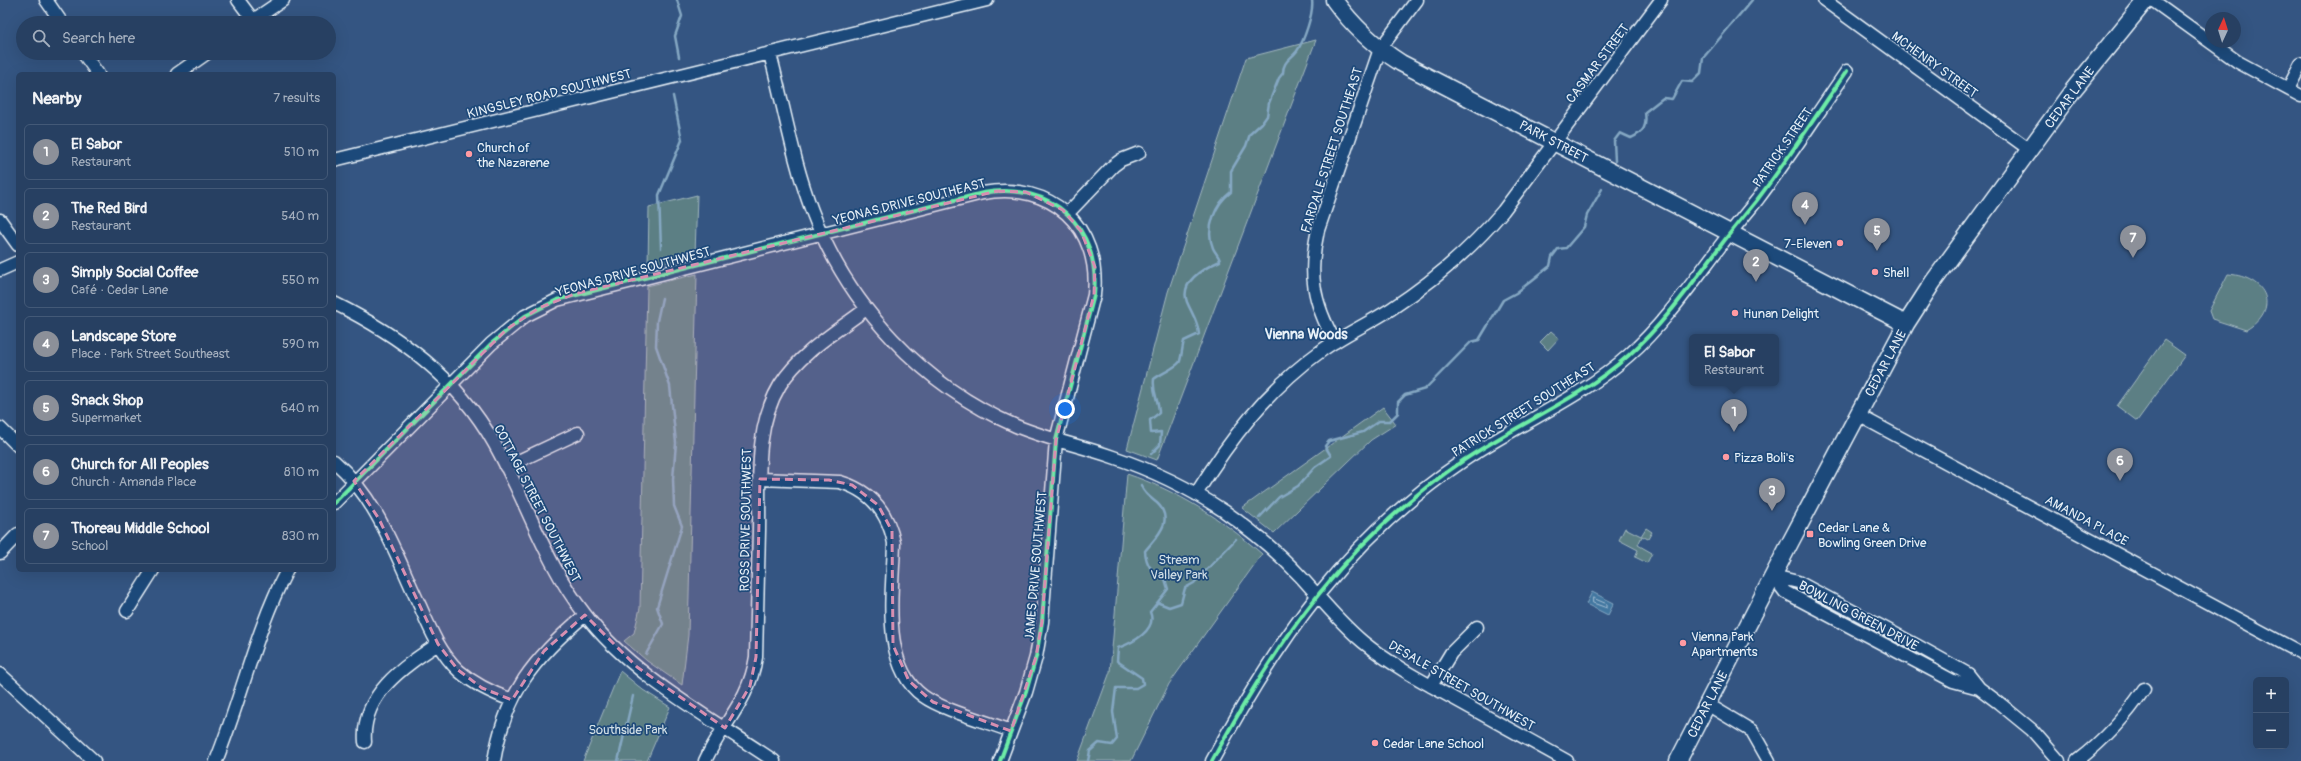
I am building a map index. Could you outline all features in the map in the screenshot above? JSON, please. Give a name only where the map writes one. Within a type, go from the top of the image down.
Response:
[{"type":"main road","name":"PARK STREET","points":[[1334,0],[1356,27],[1380,49],[1424,76],[1906,324]]},
{"type":"main road","name":"CEDAR LANE","points":[[1678,761],[1773,576],[1906,324],[1933,282],[2094,63],[2146,0]]},
{"type":"street","points":[[46,0],[57,16]]},
{"type":"street","points":[[238,0],[247,16]]},
{"type":"street","points":[[260,16],[283,0]]},
{"type":"street","name":"KINGSLEY ROAD SOUTHWEST","points":[[336,160],[987,0]]},
{"type":"street","name":"FARDALE STREET SOUTHEAST","points":[[1335,342],[1322,319],[1315,296],[1312,277],[1314,247],[1318,230],[1380,49],[1417,0]]},
{"type":"street","name":"CASMAR STREET","points":[[1196,494],[1234,436],[1258,407],[1285,380],[1335,342],[1426,286],[1456,261],[1503,211],[1661,0]]},
{"type":"street","name":"MCHENRY STREET","points":[[1824,0],[2030,150]]},
{"type":"street","points":[[2152,0],[2238,62],[2301,96]]},
{"type":"street","name":"DESALE STREET SOUTHWEST","points":[[770,54],[803,184],[822,233],[836,263],[866,309],[907,354],[952,390],[1004,420],[1056,440],[1147,470],[1196,494],[1240,523],[1269,546],[1291,566],[1332,614],[1365,644],[1387,660],[1566,761]]},
{"type":"street","points":[[88,60],[97,72]]},
{"type":"street","points":[[180,72],[197,60]]},
{"type":"street","points":[[2288,89],[2301,64]]},
{"type":"street","name":"PATRICK STREET","points":[[1730,233],[1778,172],[1847,71]]},
{"type":"street","points":[[1068,214],[1113,166],[1121,160],[1139,153]]},
{"type":"street","name":"YEONAS DRIVE SOUTHEAST","points":[[822,233],[997,190],[1011,190],[1040,196],[1068,214]]},
{"type":"street","name":"JAMES DRIVE SOUTHWEST","points":[[1000,761],[1030,678],[1042,622],[1056,440],[1094,295],[1096,281],[1095,267],[1087,241],[1068,214]]},
{"type":"street","points":[[0,220],[16,242]]},
{"type":"street","name":"YEONAS DRIVE SOUTHWEST","points":[[336,501],[354,481],[507,329],[530,314],[557,300],[822,233]]},
{"type":"street","name":"PATRICK STREET SOUTHEAST","points":[[1212,761],[1271,659],[1316,595],[1363,543],[1427,487],[1487,446],[1571,399],[1628,356],[1667,315],[1730,233]]},
{"type":"street","points":[[0,270],[16,263]]},
{"type":"street","name":"COTTAGE STREET SOUTHWEST","points":[[336,304],[392,334],[424,358],[451,384],[481,421],[506,466],[559,577],[585,615],[613,646],[637,667],[774,761]]},
{"type":"street","name":"ROSS DRIVE SOUTHWEST","points":[[705,761],[750,686],[756,657],[762,431],[773,399],[781,384],[802,360],[866,309]]},
{"type":"street","name":"AMANDA PLACE","points":[[1858,415],[2301,653]]},
{"type":"street","points":[[0,428],[16,444]]},
{"type":"street","points":[[506,466],[578,433]]},
{"type":"street","points":[[336,463],[354,481],[379,519],[438,644],[447,658],[469,679],[482,688],[512,700]]},
{"type":"street","points":[[760,478],[840,482],[852,485],[870,497],[882,510],[892,531],[894,543],[893,644],[902,670],[915,689],[933,702],[1011,731]]},
{"type":"street","points":[[0,553],[16,536]]},
{"type":"street","points":[[127,611],[152,572]]},
{"type":"street","points":[[216,761],[227,736],[260,631],[286,572]]},
{"type":"street","name":"BOWLING GREEN DRIVE","points":[[1773,576],[1785,592],[1953,681],[1979,688],[2032,730],[2059,761]]},
{"type":"street","points":[[494,761],[498,740],[512,700],[522,680],[544,651],[585,615]]},
{"type":"street","points":[[1431,686],[1451,653],[1477,627]]},
{"type":"street","points":[[365,742],[365,721],[375,700],[397,674],[438,644]]},
{"type":"street","points":[[0,674],[94,761]]},
{"type":"street","points":[[2076,761],[2112,732],[2144,689]]},
{"type":"street","points":[[1707,704],[1752,731],[1769,761]]},
{"type":"highlighted area","points":[[997,191],[1026,192],[1063,210],[1081,231],[1095,267],[1094,295],[1056,440],[1042,622],[1036,657],[1011,731],[933,702],[909,681],[893,645],[892,531],[878,505],[852,485],[829,480],[760,479],[756,657],[750,686],[725,728],[637,667],[585,615],[544,651],[512,700],[482,688],[458,670],[438,644],[379,519],[354,481],[507,329],[539,308],[574,294]]},
{"type":"green space","points":[[1316,40],[1157,460],[1127,449],[1168,292],[1246,58]]},
{"type":"green space","points":[[697,195],[695,255],[648,267],[649,207]]},
{"type":"green space","points":[[697,274],[688,635],[682,685],[647,661],[624,641],[634,633],[640,608],[647,286]]},
{"type":"green space","points":[[2228,274],[2241,276],[2252,281],[2265,295],[2266,304],[2263,313],[2257,322],[2246,330],[2212,319],[2209,311]]},
{"type":"green space","points":[[1551,331],[1559,338],[1548,350],[1540,342]]},
{"type":"green space","points":[[2164,340],[2185,355],[2137,421],[2117,406]]},
{"type":"green space","points":[[1383,407],[1396,424],[1371,440],[1274,533],[1242,508]]},
{"type":"green space","name":"Stream Valley Park","points":[[1127,474],[1164,489],[1199,507],[1231,529],[1262,554],[1169,684],[1131,761],[1077,761],[1110,672]]},
{"type":"green space","points":[[1625,528],[1641,536],[1646,528],[1652,532],[1648,539],[1642,536],[1638,545],[1652,553],[1647,563],[1635,557],[1638,550],[1619,540]]},
{"type":"green space","name":"Southside Park","points":[[620,671],[643,690],[670,707],[647,761],[583,761]]},
{"type":"water","points":[[1592,592],[1614,603],[1608,615],[1586,604]]},
{"type":"waterway","points":[[677,0],[682,16],[675,36],[679,57]]},
{"type":"waterway","points":[[1151,454],[1160,445],[1161,432],[1151,433],[1150,420],[1159,413],[1154,388],[1154,379],[1179,363],[1184,341],[1199,334],[1196,321],[1187,302],[1185,294],[1187,288],[1194,276],[1207,267],[1220,261],[1211,241],[1210,233],[1213,217],[1220,203],[1231,192],[1231,171],[1246,146],[1250,134],[1267,116],[1269,103],[1279,78],[1283,73],[1284,66],[1297,51],[1303,40],[1310,19],[1312,0]]},
{"type":"waterway","points":[[1615,161],[1614,141],[1620,133],[1631,138],[1639,134],[1645,125],[1645,112],[1663,98],[1672,99],[1682,81],[1692,82],[1701,73],[1703,58],[1752,0]]},
{"type":"waterway","points":[[661,248],[659,195],[682,140],[673,96]]},
{"type":"waterway","points":[[1259,518],[1279,497],[1298,486],[1315,467],[1331,456],[1325,446],[1329,441],[1363,432],[1379,421],[1390,421],[1398,413],[1398,402],[1405,395],[1425,389],[1471,342],[1479,340],[1503,300],[1516,293],[1550,266],[1552,257],[1558,249],[1566,248],[1584,227],[1587,215],[1602,189]]},
{"type":"waterway","points":[[646,654],[663,624],[657,607],[682,526],[674,506],[673,479],[676,443],[670,386],[656,346],[657,321],[662,298]]},
{"type":"waterway","points":[[1088,761],[1090,751],[1099,743],[1112,745],[1117,739],[1113,712],[1116,688],[1136,688],[1143,684],[1142,678],[1117,661],[1118,648],[1130,643],[1147,630],[1150,625],[1150,612],[1168,589],[1165,579],[1150,568],[1145,551],[1162,529],[1165,516],[1157,503],[1145,493],[1141,485]]},
{"type":"waterway","points":[[1159,603],[1169,607],[1181,603],[1185,588],[1194,583],[1236,539]]},
{"type":"waterway","points":[[618,761],[633,696]]},
{"type":"cycle path","points":[[1212,761],[1237,716],[1290,632],[1319,594],[1350,558],[1384,523],[1422,491],[1464,460],[1590,385],[1610,371],[1642,343],[1678,302],[1757,200],[1792,152],[1847,71]]},
{"type":"cycle path","points":[[336,501],[491,344],[525,316],[557,300],[983,193],[1008,191],[1030,194],[1050,202],[1067,214],[1080,229],[1089,248],[1094,270],[1094,295],[1056,440],[1042,622],[1036,657],[1026,692],[1000,761]]},
{"type":"place","name":"Church of the Nazarene","points":[[469,154]]},
{"type":"place","name":"Landscape Store","points":[[1805,225]]},
{"type":"place","name":"7-Eleven","points":[[1840,243]]},
{"type":"place","name":"Snack Shop","points":[[1877,251]]},
{"type":"place","name":"Thoreau Middle School","points":[[2133,258]]},
{"type":"place","name":"Shell","points":[[1875,272]]},
{"type":"place","name":"The Red Bird","points":[[1756,282]]},
{"type":"place","name":"Hunan Delight","points":[[1735,313]]},
{"type":"place","name":"El Sabor","points":[[1734,432]]},
{"type":"place","name":"Pizza Boli's","points":[[1726,457]]},
{"type":"place","name":"Church for All Peoples","points":[[2120,481]]},
{"type":"place","name":"Simply Social Coffee","points":[[1772,511]]},
{"type":"place","name":"Cedar Lane & Bowling Green Drive","points":[[1810,534]]},
{"type":"place","name":"Vienna Park Apartments","points":[[1683,643]]},
{"type":"place","name":"Cedar Lane School","points":[[1375,743]]},
{"type":"district","name":"Vienna Woods","points":[[1306,334]]}]
